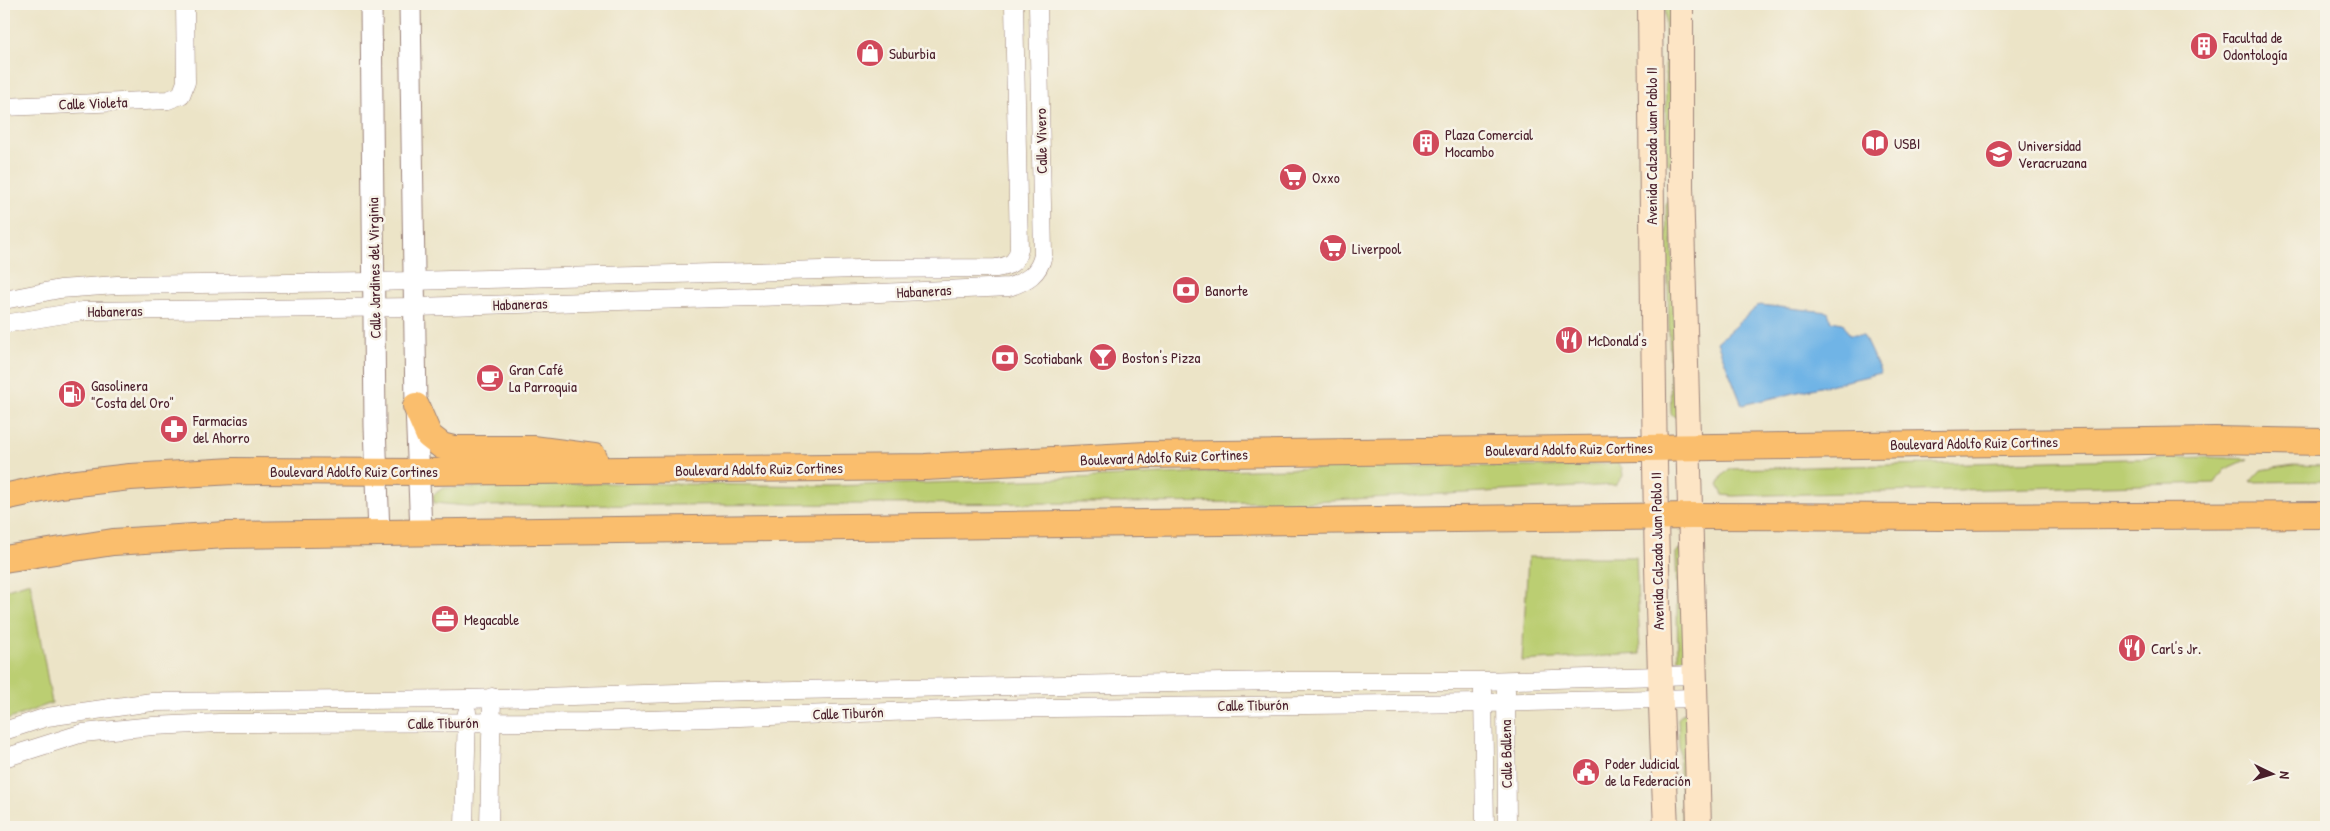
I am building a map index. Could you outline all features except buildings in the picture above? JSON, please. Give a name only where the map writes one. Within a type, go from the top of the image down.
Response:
[{"type":"main road","name":"Avenida Calzada Juan Pablo II","points":[[1650,4],[1654,448],[1657,516],[1659,687],[1666,827]]},
{"type":"main road","name":"Avenida Calzada Juan Pablo II","points":[[1681,4],[1682,186],[1699,827]]},
{"type":"main road","points":[[416,406],[429,436],[442,446],[454,449],[533,449],[682,469]]},
{"type":"main road","name":"Boulevard Adolfo Ruiz Cortines","points":[[4,497],[60,484],[130,477],[233,471],[419,472],[925,467],[1146,455],[2215,440],[2326,442]]},
{"type":"main road","points":[[4,559],[113,542],[226,535],[1657,516],[1944,518],[2326,515]]},
{"type":"street","name":"Calle Violeta","points":[[4,107],[168,100],[181,95],[186,82],[185,4]]},
{"type":"street","name":"Calle Jardines del Virginia","points":[[371,4],[373,282],[379,533]]},
{"type":"street","points":[[410,4],[416,280],[416,406],[421,532]]},
{"type":"street","name":"Calle Vivero","points":[[1011,265],[1017,259],[1018,250],[1014,4]]},
{"type":"street","name":"Calle Vivero","points":[[1033,276],[1041,263],[1043,255],[1038,4]]},
{"type":"street","points":[[1016,84],[1040,83]]},
{"type":"street","name":"Habaneras","points":[[4,300],[60,289],[117,285],[373,282],[633,274],[996,268],[1011,265]]},
{"type":"street","points":[[633,274],[633,300]]},
{"type":"street","name":"Habaneras","points":[[4,324],[84,311],[416,307],[858,294],[1009,287],[1023,283],[1033,276]]},
{"type":"street","name":"Calle Tiburón","points":[[4,731],[47,717],[152,702],[466,699],[1280,682],[1505,680],[1659,687]]},
{"type":"street","name":"Calle Ballena","points":[[1505,680],[1507,827]]},
{"type":"street","name":"Calle Ballena","points":[[1482,681],[1484,703],[1485,827]]},
{"type":"street","points":[[1280,682],[1280,704]]},
{"type":"street","name":"Calle Tiburón","points":[[4,758],[84,733],[153,726],[220,723],[596,722],[978,709],[1484,703],[1659,687],[1696,686]]},
{"type":"street","points":[[489,827],[492,698]]},
{"type":"street","points":[[464,827],[466,699]]},
{"type":"green space","points":[[1665,4],[1675,4],[1671,166],[1666,162]]},
{"type":"green space","points":[[1671,199],[1677,418],[1671,414],[1666,205]]},
{"type":"green space","points":[[2208,457],[2248,459],[2224,470],[2215,483],[1733,496],[1723,495],[1718,485],[1722,476],[1729,469]]},
{"type":"green space","points":[[1617,462],[1622,468],[1623,476],[1616,485],[1295,502],[467,506],[434,503],[433,495],[443,488],[605,483],[833,486],[1404,466],[1575,467]]},
{"type":"green space","points":[[2293,465],[2326,466],[2326,481],[2250,482],[2261,470]]},
{"type":"green space","points":[[1680,548],[1686,660],[1682,663],[1678,660],[1676,553]]},
{"type":"green space","points":[[1528,557],[1636,557],[1640,654],[1522,661]]},
{"type":"green space","points":[[30,582],[52,703],[4,721],[4,590]]},
{"type":"green space","points":[[1683,713],[1688,718],[1689,827],[1682,827],[1678,719]]},
{"type":"water","points":[[1759,305],[1828,312],[1831,321],[1843,323],[1849,335],[1863,335],[1881,373],[1742,405],[1717,342]]},
{"type":"place","name":"Facultad de Odontología","points":[[2204,46]]},
{"type":"place","name":"Suburbia","points":[[870,53]]},
{"type":"place","name":"Plaza Comercial Mocambo","points":[[1426,143]]},
{"type":"place","name":"USBI","points":[[1875,143]]},
{"type":"place","name":"Universidad Veracruzana","points":[[1999,154]]},
{"type":"place","name":"Oxxo","points":[[1293,177]]},
{"type":"place","name":"Liverpool","points":[[1333,248]]},
{"type":"place","name":"Banorte","points":[[1186,290]]},
{"type":"place","name":"McDonald's","points":[[1569,340]]},
{"type":"place","name":"Boston's Pizza","points":[[1103,357]]},
{"type":"place","name":"Scotiabank","points":[[1005,358]]},
{"type":"place","name":"Gran Café La Parroquia","points":[[490,378]]},
{"type":"place","name":"Gasolinera \"Costa del Oro\"","points":[[72,394]]},
{"type":"place","name":"Farmacias del Ahorro","points":[[174,429]]},
{"type":"place","name":"Megacable","points":[[445,619]]},
{"type":"place","name":"Carl's Jr.","points":[[2132,648]]},
{"type":"place","name":"Poder Judicial de la Federación","points":[[1586,772]]}]
